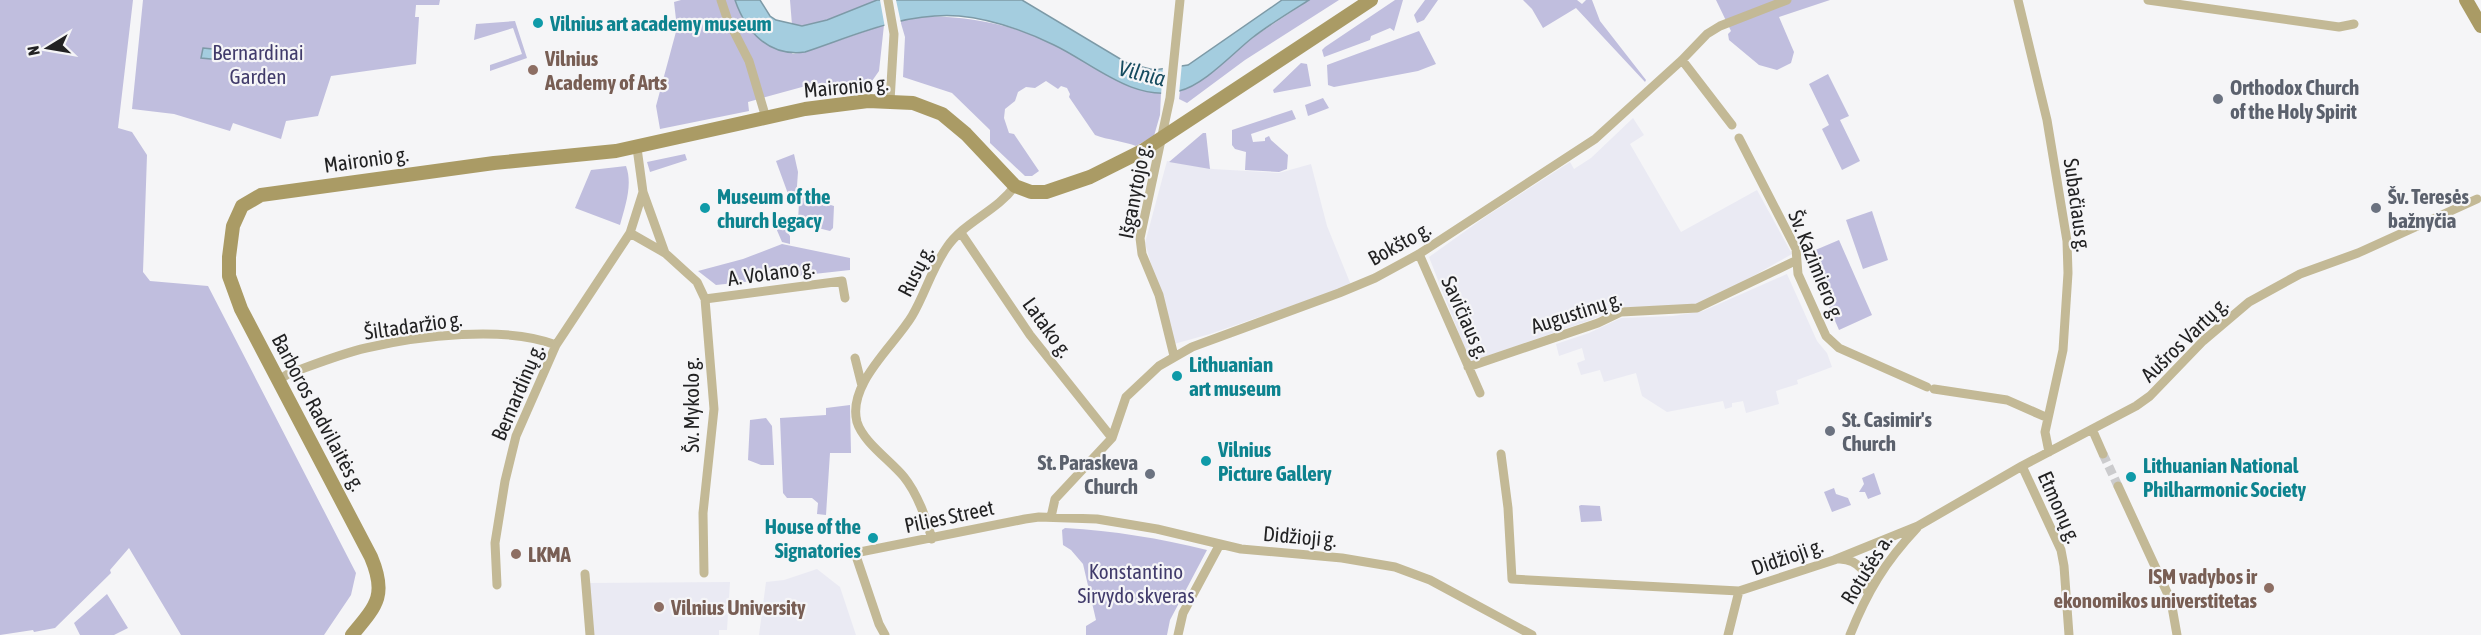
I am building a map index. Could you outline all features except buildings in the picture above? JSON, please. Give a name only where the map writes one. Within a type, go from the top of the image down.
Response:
[{"type":"main road","points":[[1015,186],[1030,192],[1046,192],[1125,160],[1371,0]]},
{"type":"main road","points":[[2466,0],[2481,26]]},
{"type":"main road","name":"Maironio g.","points":[[246,201],[261,195],[291,190],[494,163],[586,156],[637,148],[838,104],[890,101],[913,103],[942,114],[966,134],[1015,186]]},
{"type":"main road","name":"Barboros Radvilaitės g.","points":[[246,201],[233,226],[229,257],[229,276],[236,297],[379,576],[380,596],[352,635]]},
{"type":"street","points":[[721,0],[727,18],[749,61],[766,118]]},
{"type":"street","points":[[888,0],[893,27],[890,101]]},
{"type":"street","name":"Išganytojo g.","points":[[1174,356],[1164,312],[1140,247],[1142,226],[1170,98],[1180,0]]},
{"type":"street","name":"Bokšto g.","points":[[1051,517],[1055,499],[1112,438],[1126,397],[1145,377],[1174,356],[1339,293],[1375,278],[1419,254],[1595,139],[1682,60],[1707,34],[1720,26],[1787,0]]},
{"type":"street","name":"Subačiaus g.","points":[[2018,0],[2047,120],[2067,241],[2068,273],[2063,350],[2048,418]]},
{"type":"street","points":[[2148,0],[2339,27],[2354,24]]},
{"type":"street","points":[[1682,60],[1732,125]]},
{"type":"street","name":"Šv. Kazimiero g.","points":[[1739,138],[1796,249],[1795,261],[1798,274],[1820,324],[1833,343],[1896,375],[1931,388],[2007,400],[2048,418]]},
{"type":"street","name":"Šv. Mykolo g.","points":[[637,148],[643,192],[665,253]]},
{"type":"street","name":"Rusų g.","points":[[862,386],[912,316],[948,246],[1001,201],[1015,186]]},
{"type":"street","name":"Šv. Mykolo g.","points":[[643,192],[630,233],[665,253],[697,282],[705,299],[714,409],[703,513],[704,573]]},
{"type":"street","name":"Aušros Vartų g.","points":[[2049,452],[2150,396],[2203,341],[2249,302],[2300,274],[2358,253],[2477,199]]},
{"type":"street","name":"Bernardinų g.","points":[[497,585],[495,543],[511,454],[523,417],[556,345],[630,233]]},
{"type":"street","name":"Latako g.","points":[[962,233],[1030,335],[1112,438]]},
{"type":"street","name":"Savičiaus g.","points":[[1419,254],[1480,393]]},
{"type":"street","name":"Augustinų g.","points":[[1468,367],[1598,323],[1621,312],[1697,308],[1795,261]]},
{"type":"street","name":"A. Volano g.","points":[[705,299],[842,281],[845,298]]},
{"type":"street","name":"Šiltadaržio g.","points":[[279,380],[288,374],[364,349],[410,340],[504,335],[531,337],[556,345]]},
{"type":"street","points":[[855,358],[862,386],[855,408],[861,430],[906,479],[932,539]]},
{"type":"street","points":[[2048,418],[2045,432],[2049,452]]},
{"type":"street","points":[[2092,429],[2103,454]]},
{"type":"street","name":"Didžioji g.","points":[[1501,454],[1507,494],[1512,579],[1739,591],[1834,560],[1918,526],[2049,452]]},
{"type":"street","name":"Etmonų g.","points":[[2022,466],[2061,550],[2069,635]]},
{"type":"street","points":[[2118,486],[2171,601],[2176,635]]},
{"type":"street","name":"Pilies Street","points":[[885,635],[879,624],[855,554],[1025,519],[1051,517]]},
{"type":"street","name":"Didžioji g.","points":[[1051,517],[1123,522],[1241,549],[1342,558],[1395,567],[1430,580],[1532,635]]},
{"type":"street","name":"Rotušės a.","points":[[1850,635],[1865,597],[1887,562],[1918,526]]},
{"type":"street","points":[[1178,635],[1183,613],[1220,544]]},
{"type":"street","points":[[1834,560],[1851,561],[1863,570],[1868,583],[1865,597]]},
{"type":"street","points":[[585,574],[590,635]]},
{"type":"street","points":[[1728,635],[1739,591]]},
{"type":"shaded area","points":[[1633,118],[1644,135],[1630,144],[1681,232],[1757,190],[1792,254],[1696,306],[1628,307],[1607,311],[1608,314],[1470,362],[1429,257],[1485,217],[1570,162],[1574,169],[1591,158]]},
{"type":"shaded area","points":[[1167,161],[1213,169],[1279,173],[1311,164],[1327,226],[1351,285],[1210,334],[1174,344],[1145,243]]},
{"type":"shaded area","points":[[1787,274],[1817,341],[1827,353],[1832,367],[1797,380],[1798,384],[1776,391],[1779,404],[1746,413],[1743,401],[1732,403],[1732,407],[1725,409],[1723,401],[1667,412],[1642,396],[1636,373],[1604,382],[1600,370],[1581,375],[1577,363],[1585,360],[1582,348],[1559,356],[1556,344],[1589,333],[1621,318],[1673,316],[1703,311]]},
{"type":"shaded area","name":"Vilnius University","points":[[817,569],[840,587],[856,635],[759,635],[766,582],[784,580]]},
{"type":"shaded area","name":"Vilnius University","points":[[730,582],[727,630],[719,630],[719,635],[593,635],[588,583]]},
{"type":"green space","points":[[0,0],[133,0],[118,128],[132,132],[147,155],[143,272],[150,281],[208,286],[356,573],[351,595],[324,635],[181,635],[129,548],[110,570],[111,573],[55,628],[0,635]]},
{"type":"green space","name":"Bernardinai Garden","points":[[143,0],[440,0],[439,5],[416,5],[415,17],[419,17],[416,64],[331,76],[318,116],[286,121],[281,139],[233,123],[230,131],[174,114],[132,109]]},
{"type":"green space","points":[[735,0],[744,22],[793,54],[884,25],[879,71],[872,81],[813,84],[748,102],[749,111],[660,129],[656,106],[677,28],[674,2]]},
{"type":"green space","points":[[790,0],[877,0],[825,21],[792,25]]},
{"type":"green space","points":[[1309,0],[1339,0],[1245,60],[1187,103],[1179,99],[1180,91],[1188,88],[1255,36]]},
{"type":"green space","points":[[1395,0],[1403,0],[1394,31],[1390,28],[1371,36],[1370,40],[1324,57],[1322,50],[1325,47]]},
{"type":"green space","points":[[1425,0],[1438,0],[1424,20],[1417,23],[1414,15]]},
{"type":"green space","points":[[1523,0],[1577,0],[1582,4],[1586,0],[1592,0],[1600,21],[1646,80],[1645,82],[1576,8],[1543,28],[1532,9]]},
{"type":"green space","points":[[1716,0],[1830,0],[1779,17],[1794,52],[1791,63],[1777,70],[1759,65],[1729,40],[1728,34],[1731,31]]},
{"type":"green space","points":[[927,16],[978,20],[1026,33],[1057,46],[1120,81],[1147,91],[1161,93],[1160,115],[1154,136],[1136,146],[1095,135],[1069,97],[1067,88],[1061,86],[1058,89],[1046,81],[1035,88],[1026,87],[1018,92],[1015,101],[1005,109],[1004,118],[1009,133],[1014,134],[1039,171],[1032,176],[1025,176],[990,143],[990,130],[952,93],[903,77],[905,37],[900,20]]},
{"type":"green space","points":[[515,21],[527,58],[490,71],[490,65],[522,54],[513,28],[474,40],[476,24]]},
{"type":"green space","points":[[1419,31],[1436,64],[1418,71],[1334,87],[1328,85],[1327,65]]},
{"type":"green space","points":[[1301,63],[1307,64],[1311,86],[1274,93],[1273,90]]},
{"type":"green space","points":[[1828,74],[1849,116],[1840,120],[1860,161],[1842,170],[1822,129],[1829,125],[1809,84]]},
{"type":"green space","points":[[1323,98],[1329,108],[1308,116],[1305,105]]},
{"type":"green space","points":[[1292,110],[1296,119],[1251,134],[1253,142],[1265,141],[1265,138],[1269,136],[1288,155],[1287,169],[1279,172],[1245,170],[1246,152],[1235,149],[1232,145],[1232,130]]},
{"type":"green space","points":[[1203,133],[1206,133],[1210,169],[1169,162]]},
{"type":"green space","points":[[685,154],[687,160],[650,172],[647,162]]},
{"type":"green space","points":[[794,154],[798,172],[796,200],[791,202],[776,161]]},
{"type":"green space","points":[[626,166],[629,181],[620,225],[575,208],[591,170]]},
{"type":"green space","points":[[804,197],[834,206],[833,228],[830,231],[798,223],[799,201]]},
{"type":"green space","points":[[1872,211],[1888,260],[1863,269],[1846,220]]},
{"type":"green space","points":[[783,226],[790,236],[790,244],[782,242],[776,228]]},
{"type":"green space","points":[[1839,240],[1872,315],[1839,330],[1806,254]]},
{"type":"green space","points":[[782,244],[850,258],[850,270],[716,285],[698,271],[743,259]]},
{"type":"green space","points":[[850,405],[851,453],[830,453],[826,515],[817,514],[818,503],[812,498],[787,498],[783,493],[780,418],[826,415],[826,408]]},
{"type":"green space","points":[[766,418],[772,426],[774,465],[761,465],[748,460],[750,420]]},
{"type":"green space","points":[[1874,473],[1881,494],[1868,499],[1865,492],[1859,492],[1864,484],[1862,478]]},
{"type":"green space","points":[[1834,488],[1836,494],[1848,498],[1851,505],[1832,512],[1824,492]]},
{"type":"green space","points":[[1579,506],[1600,506],[1602,521],[1581,522]]},
{"type":"green space","name":"Konstantino Sirvydo skveras","points":[[1065,528],[1136,536],[1207,550],[1170,620],[1167,635],[1086,635],[1086,626],[1096,620],[1083,564],[1071,550],[1063,545],[1062,530]]},
{"type":"green space","points":[[107,594],[128,628],[114,635],[80,635],[74,623]]},
{"type":"water","name":"Vilnia","points":[[735,0],[760,0],[770,16],[776,20],[802,26],[827,20],[877,0],[1022,0],[1127,63],[1154,70],[1188,65],[1282,0],[1309,0],[1259,33],[1198,82],[1179,91],[1162,93],[1146,91],[1114,79],[1054,45],[1020,30],[959,16],[900,21],[805,52],[792,53],[770,46],[752,32]]},
{"type":"water","points":[[203,48],[222,50],[221,60],[201,58]]},
{"type":"pier","points":[[880,0],[896,0],[901,23],[885,28]]},
{"type":"pier","points":[[1182,63],[1179,94],[1161,96],[1163,66]]},
{"type":"tunnel","points":[[2103,454],[2118,486]]},
{"type":"place","name":"Vilnius art academy museum","points":[[538,23]]},
{"type":"place","name":"Vilnius Academy of Arts","points":[[533,70]]},
{"type":"place","name":"Orthodox Church of the Holy Spirit","points":[[2218,99]]},
{"type":"place","name":"Museum of the church legacy","points":[[705,208]]},
{"type":"place","name":"Šv. Teresės bažnyčia","points":[[2376,208]]},
{"type":"place","name":"Lithuanian art museum","points":[[1177,376]]},
{"type":"place","name":"St. Casimir's Church","points":[[1830,431]]},
{"type":"place","name":"Vilnius Picture Gallery","points":[[1206,461]]},
{"type":"place","name":"St. Paraskeva Church","points":[[1150,474]]},
{"type":"place","name":"Lithuanian National Philharmonic Society","points":[[2131,477]]},
{"type":"place","name":"House of the Signatories","points":[[873,538]]},
{"type":"place","name":"LKMA","points":[[516,554]]},
{"type":"place","name":"ISM vadybos ir ekonomikos universtitetas","points":[[2269,588]]},
{"type":"place","name":"Vilnius University","points":[[659,607]]}]
